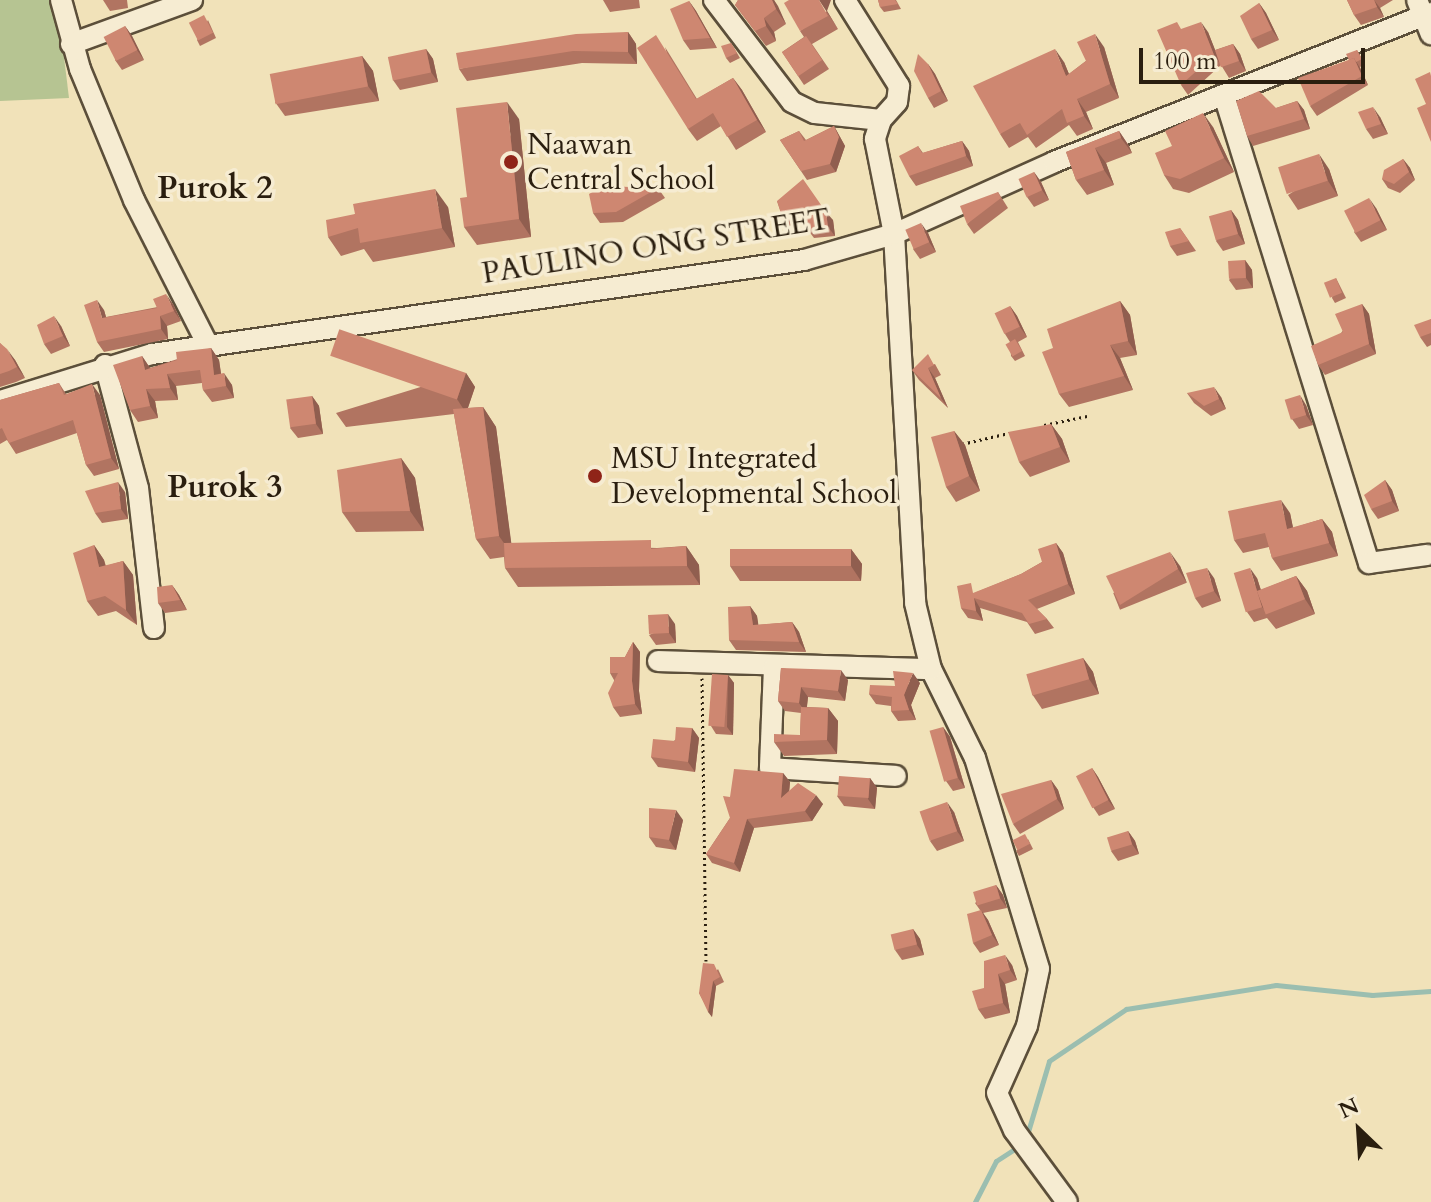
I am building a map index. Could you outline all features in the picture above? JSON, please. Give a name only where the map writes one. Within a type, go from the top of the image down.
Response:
[{"type":"street","points":[[61,0],[71,44],[134,200],[208,345]]},
{"type":"street","points":[[71,44],[192,0]]},
{"type":"street","points":[[714,0],[792,102],[815,113],[881,120]]},
{"type":"street","points":[[845,0],[899,86],[897,102],[881,120],[877,156],[894,234],[914,592],[931,669],[975,758],[1039,969],[1027,1026],[997,1093],[1030,1156],[1067,1202]]},
{"type":"street","name":"PAULINO ONG STREET","points":[[0,401],[105,365],[208,345],[804,260],[894,234],[1224,95],[1426,16]]},
{"type":"street","points":[[1224,95],[1369,563],[1427,555]]},
{"type":"street","points":[[105,365],[138,488],[154,628]]},
{"type":"street","points":[[658,661],[774,667],[931,669]]},
{"type":"street","points":[[774,667],[770,768],[896,776]]},
{"type":"path","points":[[1028,429],[1087,416]]},
{"type":"path","points":[[953,446],[1013,432]]},
{"type":"path","points":[[702,664],[706,961]]},
{"type":"green space","points":[[0,0],[57,0],[69,98],[0,101]]},
{"type":"building","points":[[738,0],[772,0],[776,9],[764,18],[766,26],[755,31],[735,5]]},
{"type":"building","points":[[789,0],[819,0],[828,16],[800,31],[784,3]]},
{"type":"building","points":[[878,0],[895,0],[898,4],[880,7]]},
{"type":"building","points":[[1347,0],[1374,0],[1377,7],[1354,15]]},
{"type":"building","points":[[689,1],[710,38],[683,40],[670,9]]},
{"type":"building","points":[[1259,3],[1272,30],[1251,39],[1240,16]]},
{"type":"building","points":[[204,15],[213,33],[198,41],[189,23]]},
{"type":"building","points":[[1177,22],[1181,29],[1201,22],[1214,55],[1181,85],[1157,30]]},
{"type":"building","points":[[125,26],[137,50],[116,61],[104,37]]},
{"type":"building","points":[[628,32],[628,52],[573,51],[459,69],[456,53],[576,34]]},
{"type":"building","points":[[1095,34],[1110,84],[1077,99],[1084,116],[1067,123],[1062,109],[1027,135],[1020,123],[1000,134],[973,86],[1055,49],[1066,76],[1086,61],[1077,42]]},
{"type":"building","points":[[656,35],[696,99],[733,78],[757,120],[727,137],[713,113],[688,129],[637,48]]},
{"type":"building","points":[[806,36],[822,60],[798,76],[782,52]]},
{"type":"building","points":[[731,43],[737,53],[726,58],[721,46]]},
{"type":"building","points":[[1233,44],[1239,61],[1221,67],[1215,50]]},
{"type":"building","points":[[426,49],[431,72],[393,81],[388,57]]},
{"type":"building","points":[[1357,50],[1362,59],[1356,62],[1354,58],[1349,60],[1346,54]]},
{"type":"building","points":[[918,54],[928,64],[941,91],[928,98],[914,71]]},
{"type":"building","points":[[362,56],[368,86],[276,104],[270,74]]},
{"type":"building","points":[[1354,58],[1362,76],[1310,106],[1298,78]]},
{"type":"building","points":[[1430,72],[1431,142],[1417,108],[1426,104],[1415,79]]},
{"type":"building","points":[[1259,91],[1276,108],[1297,101],[1304,119],[1247,136],[1236,101]]},
{"type":"building","points":[[507,102],[519,219],[464,227],[460,198],[467,197],[456,108]]},
{"type":"building","points":[[1373,107],[1381,124],[1366,129],[1358,112]]},
{"type":"building","points":[[1203,113],[1224,158],[1180,179],[1164,175],[1155,153],[1172,146],[1165,131]]},
{"type":"building","points":[[834,126],[839,137],[830,164],[801,171],[780,140],[799,131],[804,141]]},
{"type":"building","points":[[1119,131],[1121,138],[1095,148],[1104,170],[1076,180],[1066,152]]},
{"type":"building","points":[[962,141],[966,156],[909,176],[899,156],[918,146],[922,153]]},
{"type":"building","points":[[1319,154],[1328,181],[1287,194],[1278,167]]},
{"type":"building","points":[[1403,159],[1409,172],[1394,184],[1382,179],[1384,170]]},
{"type":"building","points":[[1034,172],[1042,190],[1027,197],[1018,179]]},
{"type":"building","points":[[803,179],[826,212],[828,227],[808,230],[806,211],[783,219],[777,201]]},
{"type":"building","points":[[603,186],[658,188],[616,212],[593,213],[589,194]]},
{"type":"building","points":[[435,189],[442,228],[360,243],[358,228],[328,237],[326,220],[355,214],[353,204]]},
{"type":"building","points":[[998,192],[1001,198],[967,224],[960,206]]},
{"type":"building","points":[[1369,198],[1380,220],[1355,233],[1344,211]]},
{"type":"building","points":[[1231,210],[1238,234],[1216,240],[1209,216]]},
{"type":"building","points":[[921,223],[929,242],[914,249],[905,230]]},
{"type":"building","points":[[1180,228],[1189,241],[1170,246],[1165,232]]},
{"type":"building","points":[[1245,260],[1246,278],[1229,279],[1228,261]]},
{"type":"building","points":[[1336,278],[1342,293],[1330,298],[1324,283]]},
{"type":"building","points":[[166,294],[174,311],[160,316],[161,329],[97,342],[84,305],[97,300],[102,318],[157,308],[153,299]]},
{"type":"building","points":[[1120,301],[1128,341],[1110,345],[1124,376],[1059,394],[1042,352],[1053,348],[1047,329]]},
{"type":"building","points":[[1362,304],[1369,344],[1318,365],[1311,346],[1343,332],[1335,314]]},
{"type":"building","points":[[1010,306],[1020,327],[1004,334],[995,313]]},
{"type":"building","points":[[54,316],[63,336],[44,344],[37,325]]},
{"type":"building","points":[[1431,319],[1431,333],[1420,337],[1414,325]]},
{"type":"building","points":[[339,329],[466,373],[457,399],[330,356]]},
{"type":"building","points":[[1015,339],[1022,351],[1012,357],[1005,344]]},
{"type":"building","points":[[0,343],[17,367],[0,374]]},
{"type":"building","points":[[211,348],[214,375],[224,373],[226,386],[203,390],[200,370],[167,374],[170,388],[146,389],[150,406],[130,410],[113,365],[142,356],[145,370],[177,360],[176,352]]},
{"type":"building","points":[[928,354],[934,365],[928,368],[941,398],[912,370]]},
{"type":"building","points":[[59,383],[64,395],[92,384],[111,458],[86,465],[73,420],[9,443],[0,429],[0,400]]},
{"type":"building","points":[[1214,387],[1219,399],[1204,406],[1187,393]]},
{"type":"building","points":[[1300,395],[1306,415],[1291,420],[1285,400]]},
{"type":"building","points":[[312,396],[316,424],[290,427],[286,400]]},
{"type":"building","points":[[483,407],[499,536],[476,539],[453,409]]},
{"type":"building","points":[[1051,424],[1060,447],[1019,462],[1008,432]]},
{"type":"building","points":[[954,431],[969,476],[946,487],[931,437]]},
{"type":"building","points":[[401,458],[410,511],[342,512],[337,470]]},
{"type":"building","points":[[1385,480],[1392,501],[1371,509],[1364,495]]},
{"type":"building","points":[[118,482],[121,509],[95,513],[85,491]]},
{"type":"building","points":[[1281,500],[1287,529],[1322,519],[1329,543],[1272,558],[1265,533],[1234,540],[1228,511]]},
{"type":"building","points":[[651,540],[651,549],[686,546],[687,566],[505,568],[504,543]]},
{"type":"building","points":[[1056,543],[1068,584],[1028,600],[1047,619],[1029,624],[1022,613],[974,598],[976,611],[961,608],[957,586],[971,583],[973,593],[1021,574],[1042,562],[1038,549]]},
{"type":"building","points":[[94,545],[99,567],[123,561],[126,610],[105,596],[87,601],[73,553]]},
{"type":"building","points":[[730,549],[851,549],[851,566],[730,566]]},
{"type":"building","points":[[1170,552],[1178,569],[1120,605],[1106,576]]},
{"type":"building","points":[[1207,568],[1214,591],[1195,598],[1186,573]]},
{"type":"building","points":[[1250,568],[1262,607],[1246,612],[1234,573]]},
{"type":"building","points":[[1296,576],[1305,599],[1266,614],[1257,591]]},
{"type":"building","points":[[172,585],[180,600],[158,603],[157,587]]},
{"type":"building","points":[[750,606],[753,625],[792,622],[799,642],[729,640],[728,607]]},
{"type":"building","points":[[668,614],[669,633],[649,634],[648,615]]},
{"type":"building","points":[[633,642],[635,704],[613,707],[608,693],[618,673],[610,673],[610,657],[625,657]]},
{"type":"building","points":[[1083,658],[1089,679],[1032,695],[1026,674]]},
{"type":"building","points":[[781,668],[841,670],[838,691],[801,687],[799,703],[778,701]]},
{"type":"building","points":[[893,671],[913,673],[904,695],[909,710],[891,711],[892,697],[869,694],[870,685],[895,686]]},
{"type":"building","points":[[712,674],[728,675],[724,727],[708,726]]},
{"type":"building","points":[[801,707],[828,708],[827,740],[774,742],[774,734],[800,735]]},
{"type":"building","points":[[676,727],[692,728],[688,762],[651,757],[653,739],[675,741]]},
{"type":"building","points":[[943,727],[958,778],[944,782],[930,731]]},
{"type":"building","points":[[1092,768],[1108,800],[1092,808],[1076,776]]},
{"type":"building","points":[[734,769],[783,773],[781,798],[798,783],[816,795],[805,811],[747,819],[734,863],[706,854],[730,818],[723,796],[730,797]]},
{"type":"building","points":[[839,776],[870,778],[869,798],[838,796]]},
{"type":"building","points":[[1051,780],[1057,799],[1013,824],[1001,794]]},
{"type":"building","points":[[947,802],[957,831],[930,841],[920,811]]},
{"type":"building","points":[[649,808],[676,810],[669,840],[649,837]]},
{"type":"building","points":[[1128,831],[1132,844],[1111,851],[1107,837]]},
{"type":"building","points":[[1025,834],[1030,844],[1018,850],[1013,840]]},
{"type":"building","points":[[996,885],[1000,898],[977,905],[973,892]]},
{"type":"building","points":[[981,910],[992,935],[973,943],[967,914]]},
{"type":"building","points":[[913,929],[917,945],[895,950],[891,935]]},
{"type":"building","points":[[1005,955],[1010,970],[998,974],[1003,1003],[978,1009],[972,991],[984,988],[984,961]]},
{"type":"building","points":[[703,963],[714,964],[720,977],[713,981],[708,1012],[699,993]]},
{"type":"waterway","points":[[1027,1135],[1049,1061],[1126,1009],[1276,985],[1372,995],[1431,991]]},
{"type":"waterway","points":[[975,1202],[996,1161],[1019,1146]]},
{"type":"place","name":"Naawan Central School","points":[[511,162]]},
{"type":"place","name":"MSU Integrated Developmental School","points":[[595,476]]},
{"type":"district","name":"Purok 2","points":[[215,188]]},
{"type":"district","name":"Purok 3","points":[[225,487]]}]
